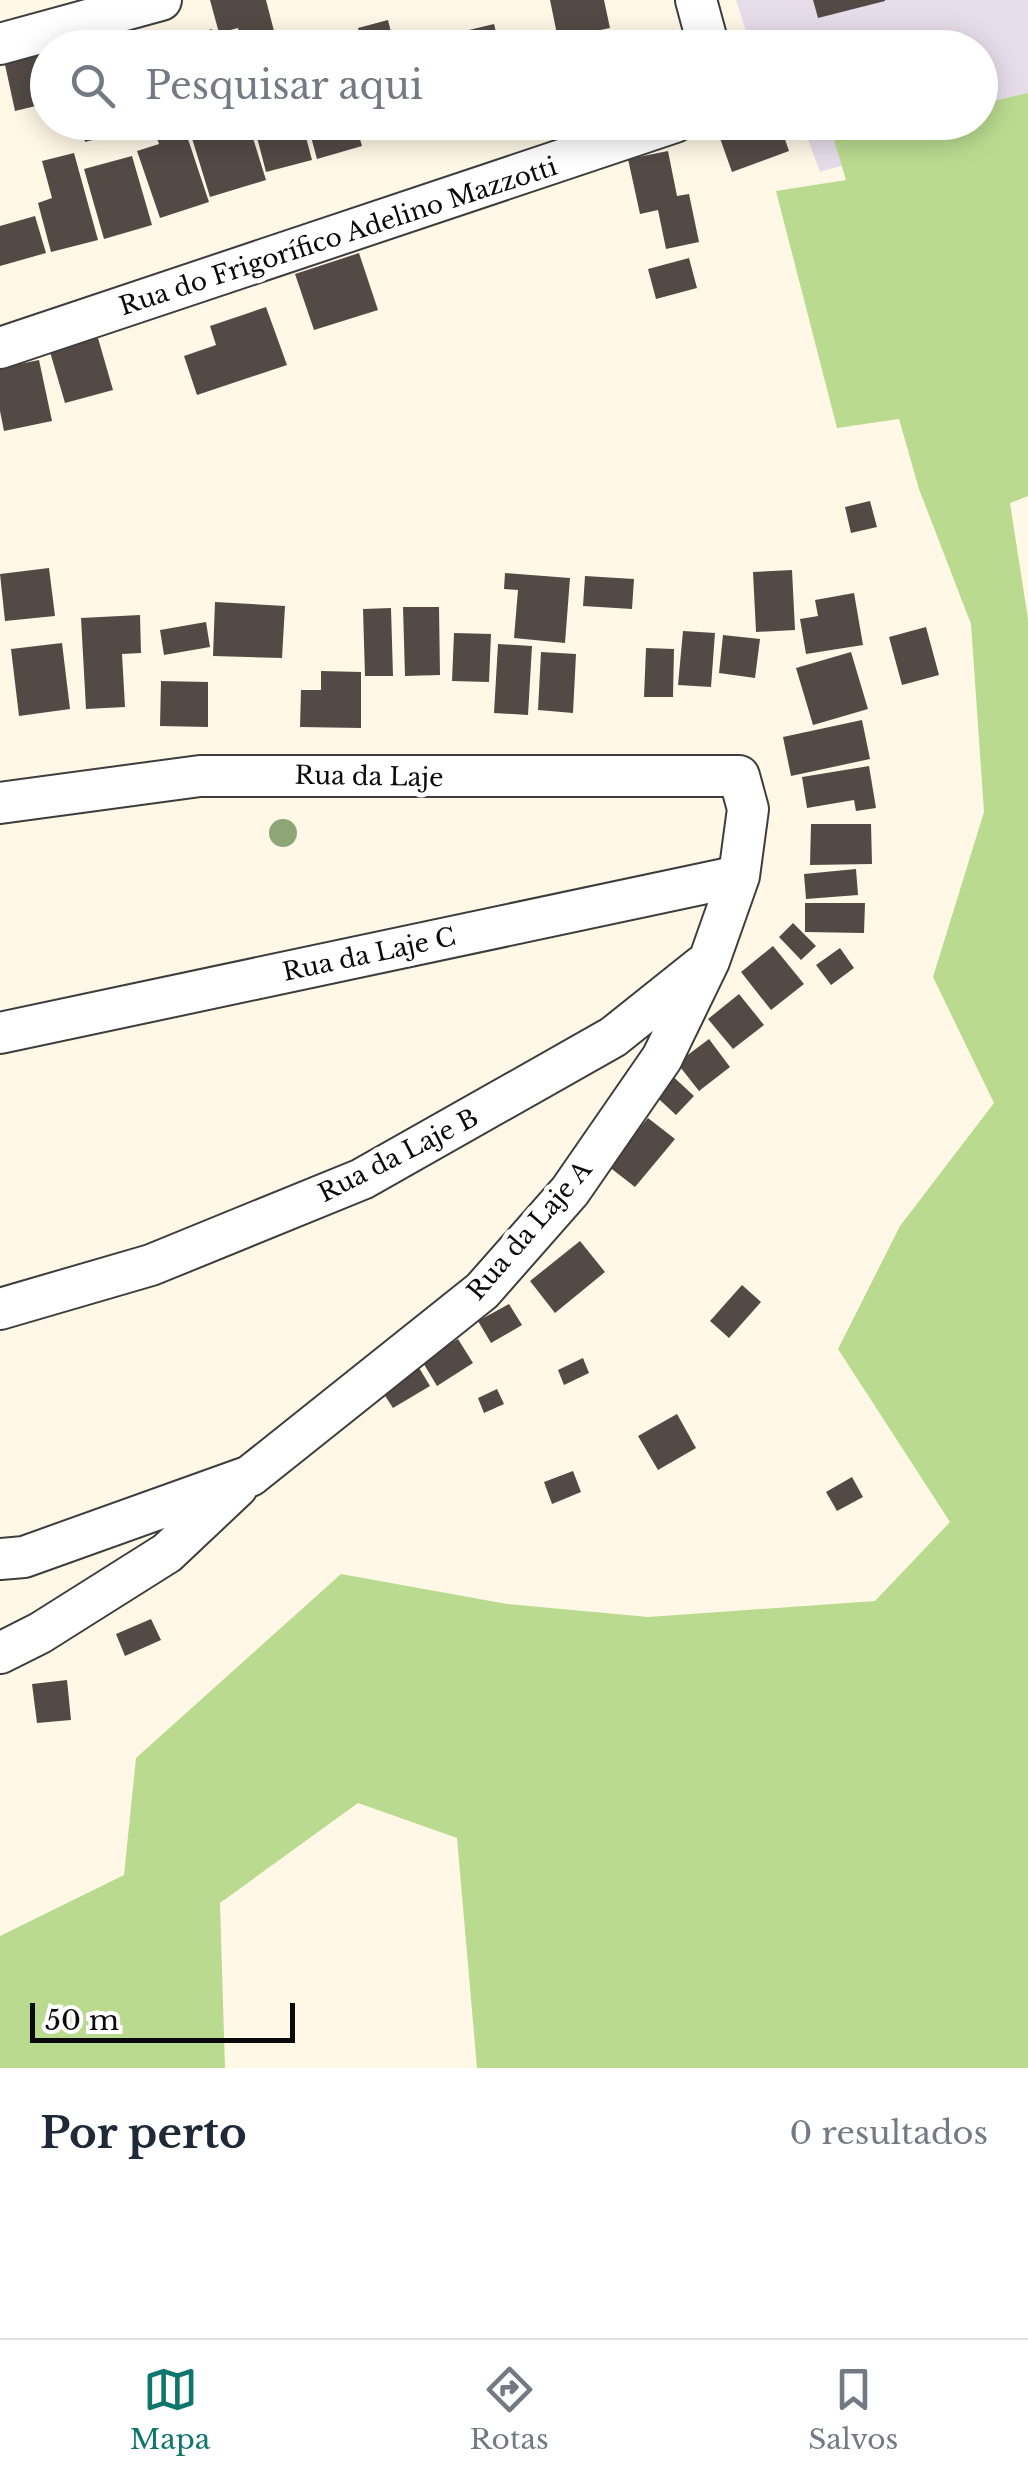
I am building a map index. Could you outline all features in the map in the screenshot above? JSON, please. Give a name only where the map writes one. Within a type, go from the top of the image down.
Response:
[{"type":"street","points":[[52,30],[162,0]]},
{"type":"street","points":[[696,0],[705,30]]},
{"type":"street","points":[[0,44],[30,36]]},
{"type":"street","name":"Rua do Frigorífico Adelino Mazzotti","points":[[0,348],[621,140]]},
{"type":"street","name":"Rua da Laje","points":[[0,803],[200,776],[740,776]]},
{"type":"street","name":"Rua da Laje A","points":[[0,1559],[24,1556],[250,1476],[482,1291],[570,1191],[662,1058],[709,960],[739,876],[748,810],[740,776]]},
{"type":"street","name":"Rua da Laje C","points":[[0,1033],[739,876]]},
{"type":"street","name":"Rua da Laje B","points":[[0,1309],[151,1265],[362,1179],[613,1037],[709,960]]},
{"type":"street","points":[[0,1653],[40,1634],[167,1553],[250,1476]]},
{"type":"shaded area","points":[[736,0],[1028,0],[1028,111],[998,120],[998,30],[746,30]]},
{"type":"shaded area","points":[[808,140],[929,140],[820,172]]},
{"type":"green space","points":[[1028,93],[1028,496],[1010,503],[1028,619],[1028,2068],[477,2068],[457,1838],[358,1803],[220,1903],[225,2068],[0,2068],[0,1936],[124,1875],[136,1758],[341,1574],[507,1604],[648,1617],[875,1601],[950,1522],[838,1349],[900,1226],[994,1103],[933,977],[984,812],[971,624],[919,489],[899,419],[837,428],[776,191],[846,180],[834,140],[998,140],[998,100]]},
{"type":"building","points":[[210,0],[266,0],[274,30],[218,30]]},
{"type":"building","points":[[550,0],[604,0],[610,28],[556,30]]},
{"type":"building","points":[[813,0],[885,0],[885,1],[818,18]]},
{"type":"building","points":[[388,20],[390,30],[358,30]]},
{"type":"building","points":[[494,24],[496,30],[469,30]]},
{"type":"building","points":[[30,54],[30,107],[15,111],[4,60]]},
{"type":"building","points":[[158,140],[188,140],[209,202],[160,218],[137,151],[159,144]]},
{"type":"building","points":[[193,140],[254,140],[266,180],[210,197]]},
{"type":"building","points":[[258,140],[307,140],[312,160],[266,172]]},
{"type":"building","points":[[312,140],[360,140],[362,146],[317,159]]},
{"type":"building","points":[[721,140],[785,140],[789,151],[732,172]]},
{"type":"building","points":[[668,151],[677,196],[689,194],[699,242],[666,249],[658,210],[640,214],[628,159]]},
{"type":"building","points":[[74,153],[98,240],[51,252],[38,203],[52,198],[42,161]]},
{"type":"building","points":[[132,156],[152,225],[104,239],[84,169]]},
{"type":"building","points":[[35,216],[46,253],[0,266],[0,226]]},
{"type":"building","points":[[359,253],[378,310],[314,330],[295,274]]},
{"type":"building","points":[[689,258],[697,288],[656,299],[648,269]]},
{"type":"building","points":[[266,307],[287,365],[197,395],[184,356],[216,345],[210,326]]},
{"type":"building","points":[[98,338],[113,390],[65,403],[50,352]]},
{"type":"building","points":[[39,360],[52,421],[4,431],[0,368]]},
{"type":"building","points":[[870,501],[877,527],[851,533],[845,507]]},
{"type":"building","points":[[49,568],[55,616],[5,621],[0,574]]},
{"type":"building","points":[[792,570],[795,630],[756,632],[753,572]]},
{"type":"building","points":[[505,573],[570,578],[565,643],[514,638],[518,590],[504,589]]},
{"type":"building","points":[[585,576],[634,579],[632,609],[583,606]]},
{"type":"building","points":[[854,593],[863,645],[806,654],[800,619],[818,616],[815,600]]},
{"type":"building","points":[[215,602],[285,606],[282,658],[213,656]]},
{"type":"building","points":[[403,607],[439,607],[440,675],[405,676]]},
{"type":"building","points":[[391,608],[393,676],[365,676],[363,609]]},
{"type":"building","points":[[140,615],[141,653],[122,654],[125,707],[86,709],[81,618]]},
{"type":"building","points":[[206,622],[210,647],[164,655],[160,630]]},
{"type":"building","points":[[926,627],[939,675],[902,685],[889,637]]},
{"type":"building","points":[[683,631],[715,633],[711,687],[678,685]]},
{"type":"building","points":[[454,633],[491,634],[489,682],[452,681]]},
{"type":"building","points":[[723,635],[760,639],[755,678],[719,673]]},
{"type":"building","points":[[62,643],[70,709],[19,716],[11,649]]},
{"type":"building","points":[[498,644],[532,646],[528,715],[494,713]]},
{"type":"building","points":[[646,648],[674,649],[673,697],[644,697]]},
{"type":"building","points":[[541,652],[576,654],[573,713],[538,710]]},
{"type":"building","points":[[851,652],[868,709],[813,725],[796,668]]},
{"type":"building","points":[[321,671],[361,672],[361,728],[300,727],[301,690],[321,690]]},
{"type":"building","points":[[161,681],[208,682],[208,727],[160,726]]},
{"type":"building","points":[[862,720],[870,759],[791,776],[783,737]]},
{"type":"building","points":[[869,766],[876,808],[856,811],[854,800],[807,808],[802,777]]},
{"type":"building","points":[[811,824],[871,824],[872,864],[810,865]]},
{"type":"building","points":[[856,869],[858,895],[806,899],[804,874]]},
{"type":"building","points":[[805,903],[865,903],[864,933],[805,932]]},
{"type":"building","points":[[793,923],[816,946],[801,960],[779,937]]},
{"type":"building","points":[[773,946],[804,984],[771,1010],[741,972]]},
{"type":"building","points":[[840,948],[854,968],[831,985],[816,965]]},
{"type":"building","points":[[739,994],[764,1025],[733,1049],[708,1019]]},
{"type":"building","points":[[709,1039],[730,1067],[699,1091],[677,1063]]},
{"type":"building","points":[[666,1070],[694,1096],[676,1115],[648,1089]]},
{"type":"building","points":[[648,1118],[675,1139],[635,1187],[608,1166]]},
{"type":"building","points":[[580,1241],[605,1272],[555,1313],[530,1281]]},
{"type":"building","points":[[742,1285],[761,1302],[729,1338],[710,1321]]},
{"type":"building","points":[[509,1304],[522,1325],[491,1343],[478,1321]]},
{"type":"building","points":[[458,1339],[473,1363],[437,1386],[422,1361]]},
{"type":"building","points":[[583,1358],[589,1373],[564,1385],[558,1370]]},
{"type":"building","points":[[418,1366],[430,1386],[393,1408],[380,1388]]},
{"type":"building","points":[[497,1389],[504,1404],[484,1413],[478,1398]]},
{"type":"building","points":[[677,1414],[696,1448],[658,1470],[638,1436]]},
{"type":"building","points":[[573,1471],[581,1492],[552,1504],[544,1482]]},
{"type":"building","points":[[852,1477],[863,1497],[837,1511],[826,1492]]},
{"type":"building","points":[[151,1619],[161,1640],[125,1656],[116,1634]]},
{"type":"building","points":[[67,1680],[71,1720],[37,1723],[32,1684]]}]
